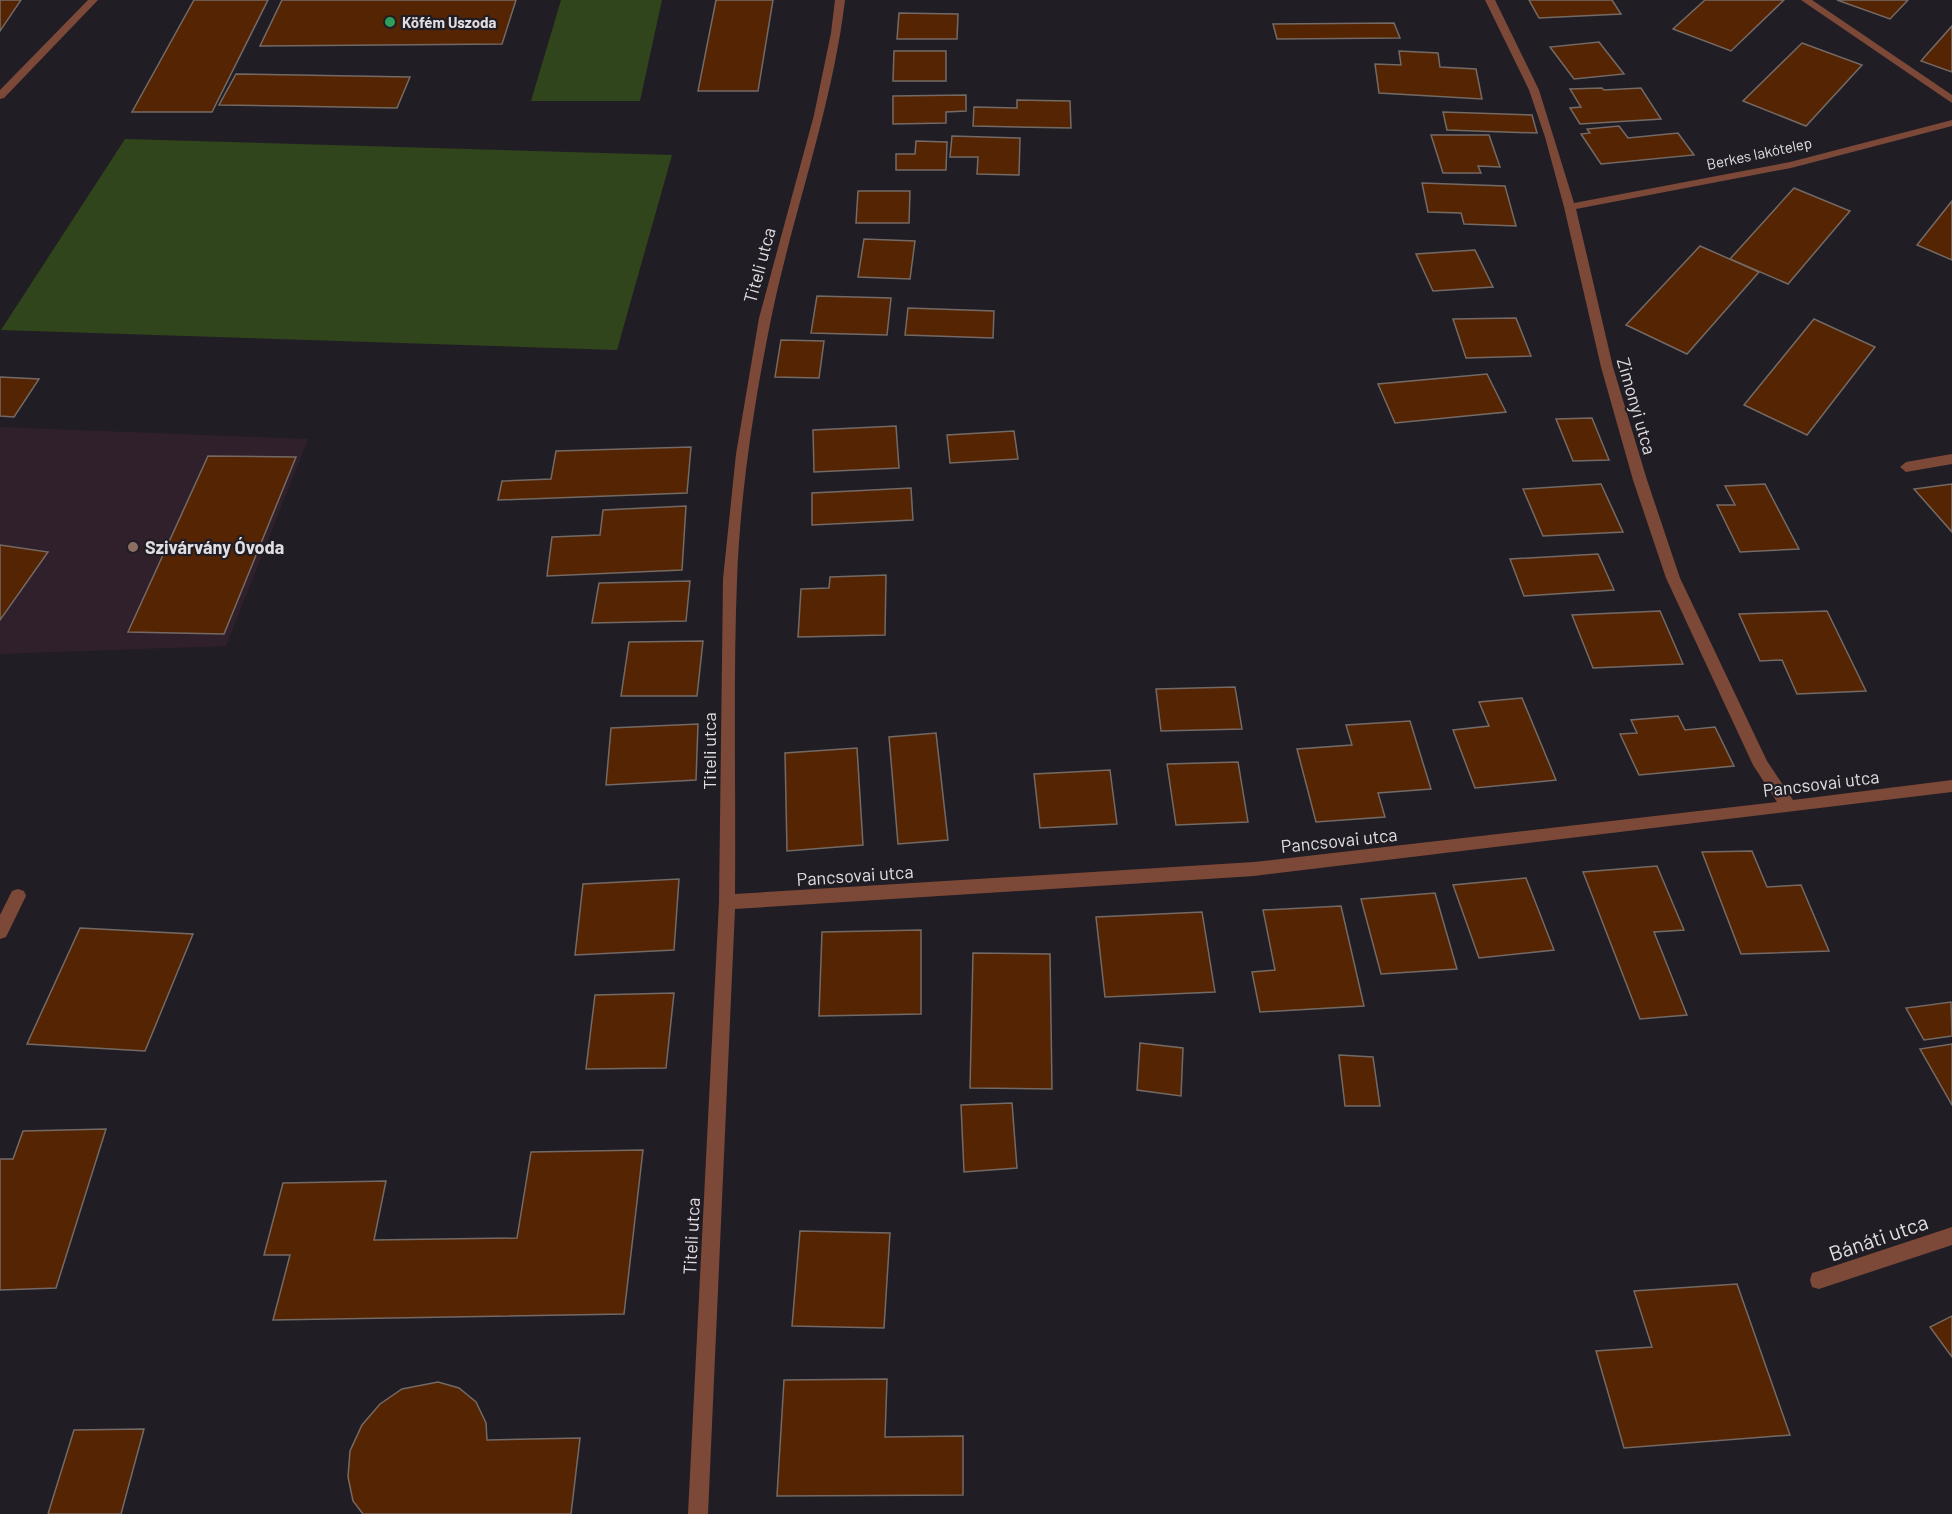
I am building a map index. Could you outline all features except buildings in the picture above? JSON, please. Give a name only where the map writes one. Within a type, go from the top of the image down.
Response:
[{"type":"street","points":[[0,96],[93,0]]},
{"type":"street","name":"Titeli utca","points":[[698,1514],[727,902],[730,579],[742,454],[765,318],[819,115],[836,33],[840,0]]},
{"type":"street","name":"Zimonyi utca","points":[[1490,0],[1534,90],[1570,207],[1607,367],[1640,480],[1674,578],[1761,765],[1789,807]]},
{"type":"street","points":[[1806,0],[1952,99]]},
{"type":"street","name":"Berkes lakótelep","points":[[1570,207],[1791,165],[1952,123]]},
{"type":"street","points":[[1906,467],[1952,459]]},
{"type":"street","name":"Pancsovai utca","points":[[727,902],[1254,869],[1952,786]]},
{"type":"street","points":[[0,932],[18,896]]},
{"type":"street","name":"Bánáti utca","points":[[1819,1280],[1952,1236]]},
{"type":"shaded area","name":"Szivárvány Óvoda","points":[[0,427],[308,439],[226,646],[0,654]]},
{"type":"green space","points":[[561,0],[662,0],[640,101],[531,101]]},
{"type":"green space","points":[[125,139],[672,155],[617,350],[1,330]]},
{"type":"place","name":"Köfém Uszoda","points":[[390,22]]},
{"type":"place","name":"Szivárvány Óvoda","points":[[133,547]]}]
